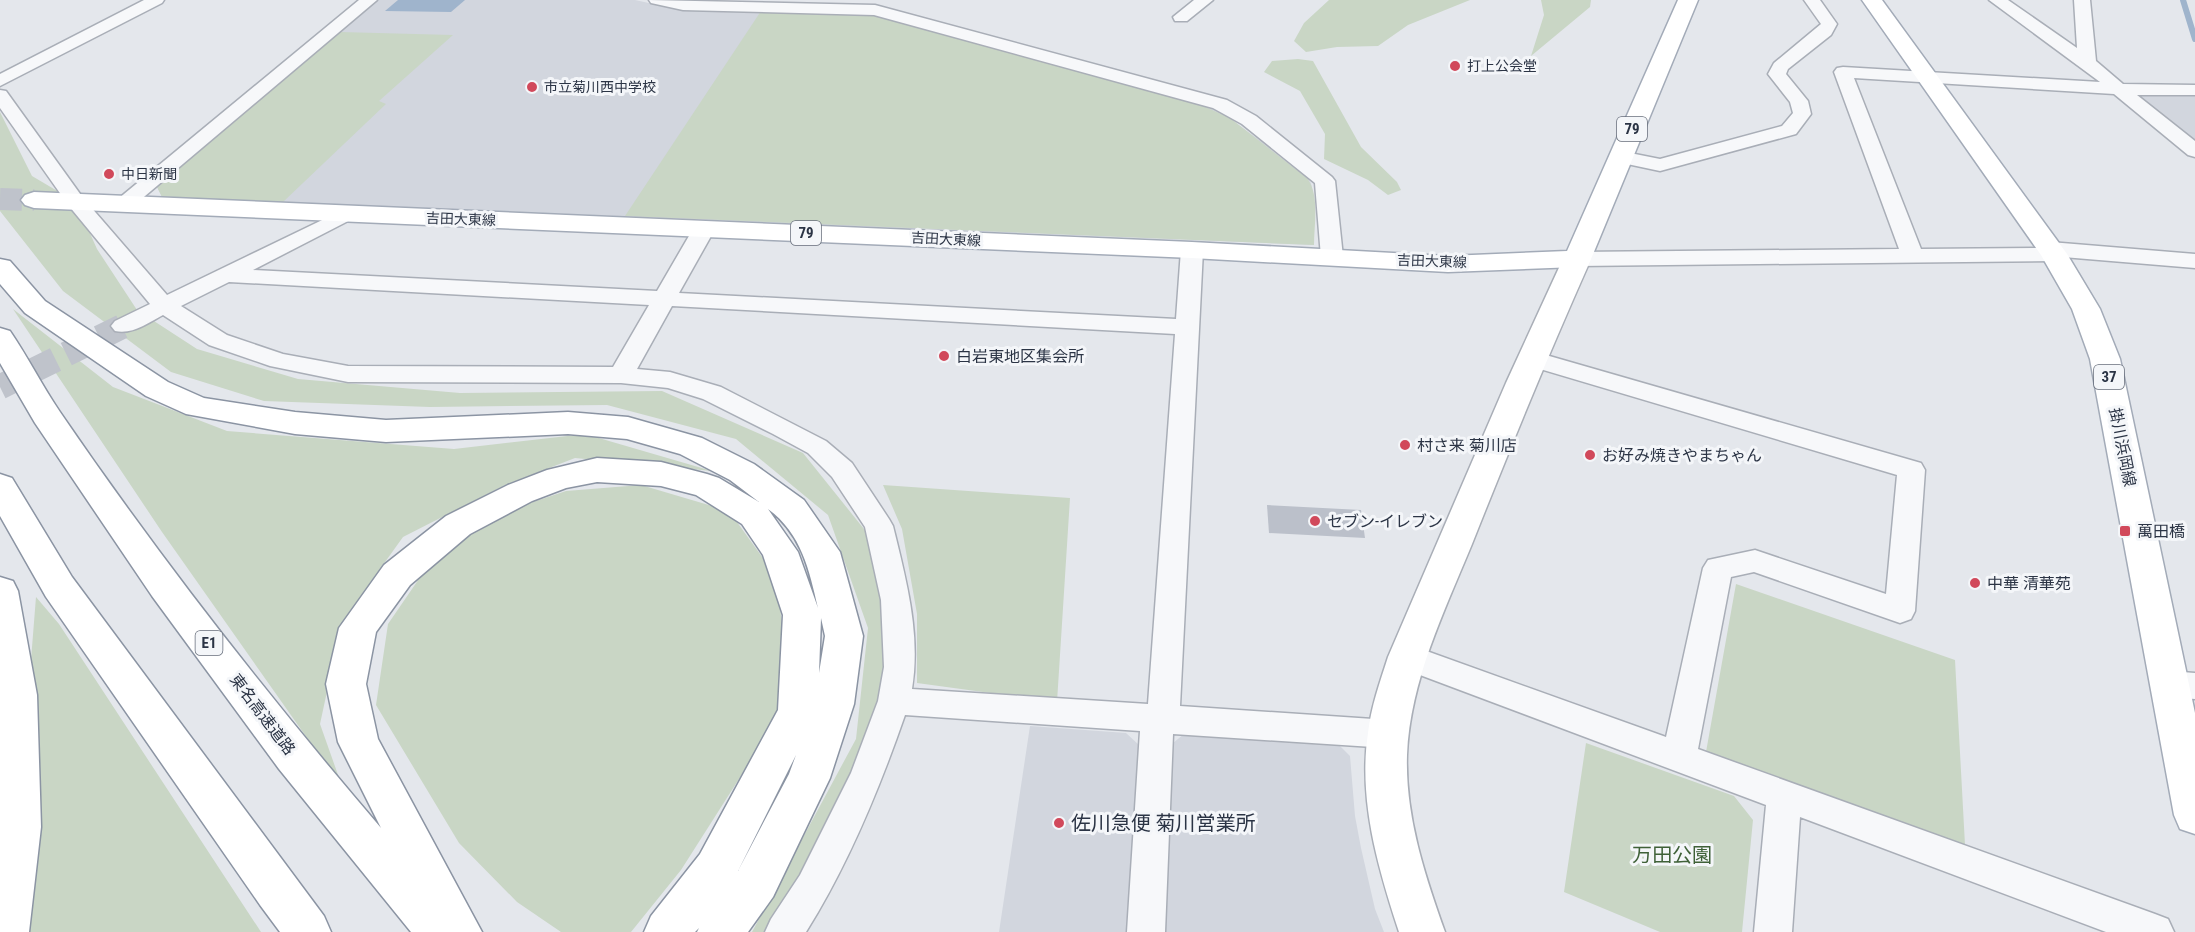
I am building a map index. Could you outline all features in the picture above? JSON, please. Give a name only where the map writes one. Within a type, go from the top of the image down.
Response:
[{"type":"main road","name":"79","points":[[1577,259],[1688,0]]},
{"type":"main road","name":"掛川浜岡線","points":[[1872,0],[2052,252],[2086,309],[2105,358],[2182,685],[2195,816]]},
{"type":"main road","name":"吉田大東線","points":[[34,200],[1192,250],[1448,264],[1577,259]]},
{"type":"main road","points":[[1422,932],[1405,878],[1395,835],[1386,769],[1388,734],[1407,657],[1532,359],[1577,259]]},
{"type":"main road","points":[[0,267],[35,307],[157,389],[197,407],[295,423],[386,431],[568,423],[628,428],[691,446],[742,472],[792,509],[822,552],[844,636],[834,704],[809,778],[757,882],[720,932]]},
{"type":"main road","name":"東名高速道路","points":[[0,337],[46,416],[165,586],[294,756],[440,932]]},
{"type":"main road","points":[[459,932],[358,742],[346,684],[358,628],[397,575],[458,525],[559,478],[597,470],[661,474],[707,486],[754,515],[780,552],[802,615],[798,711],[716,869],[667,932]]},
{"type":"main road","points":[[0,486],[59,587],[308,932]]},
{"type":"main road","points":[[0,591],[17,695],[19,827],[6,932]]},
{"type":"street","points":[[0,81],[156,0]]},
{"type":"street","points":[[125,203],[369,0]]},
{"type":"street","points":[[657,0],[683,5],[875,10],[1220,104],[1249,120],[1325,181],[1332,257]]},
{"type":"street","points":[[1181,17],[1204,0]]},
{"type":"street","points":[[1620,157],[1660,165],[1788,130],[1802,114],[1799,101],[1777,74],[1780,68],[1825,32],[1829,24],[1812,0]]},
{"type":"street","points":[[1997,0],[2087,63],[2195,151]]},
{"type":"street","points":[[2082,0],[2087,63]]},
{"type":"street","points":[[1913,256],[1843,72],[2119,89],[2195,90]]},
{"type":"street","points":[[0,95],[76,202],[164,306],[218,340],[279,361],[348,374],[621,375],[670,380],[712,393],[817,447],[842,470],[879,526],[896,600],[900,667],[894,701],[862,786],[813,887],[784,932]]},
{"type":"street","points":[[123,326],[347,214]]},
{"type":"street","points":[[621,375],[704,229]]},
{"type":"street","points":[[1146,932],[1157,719],[1165,703],[1192,250]]},
{"type":"street","points":[[1577,259],[1913,256],[2052,252],[2195,261]]},
{"type":"street","points":[[226,275],[1186,327]]},
{"type":"street","points":[[1532,359],[1911,470],[1900,611],[1755,561],[1718,568],[1679,757]]},
{"type":"street","points":[[1407,657],[2155,932]]},
{"type":"street","points":[[894,701],[1388,734]]},
{"type":"street","points":[[1773,932],[1784,795]]},
{"type":"shaded area","points":[[378,0],[635,0],[676,9],[761,11],[1217,110],[1268,146],[1311,183],[1314,200],[1314,245],[162,197],[157,187]]},
{"type":"shaded area","points":[[2126,91],[2195,92],[2195,146]]},
{"type":"shaded area","points":[[1030,726],[1126,733],[1139,745],[1126,932],[999,932]]},
{"type":"shaded area","points":[[1184,734],[1338,744],[1350,756],[1355,816],[1361,848],[1375,909],[1384,932],[1165,932],[1173,743]]},
{"type":"green space","points":[[1329,0],[1470,0],[1408,25],[1378,46],[1337,47],[1306,52],[1294,41],[1304,23]]},
{"type":"green space","points":[[1541,0],[1591,0],[1590,7],[1531,56],[1544,15]]},
{"type":"green space","points":[[761,11],[880,16],[1201,105],[1230,118],[1307,178],[1315,201],[1314,245],[625,216]]},
{"type":"green space","points":[[340,32],[453,35],[379,101],[386,104],[283,202],[162,197],[157,187]]},
{"type":"green space","points":[[1298,59],[1313,61],[1361,147],[1397,182],[1401,190],[1388,195],[1368,180],[1324,159],[1325,134],[1300,91],[1264,72],[1272,61]]},
{"type":"green space","points":[[0,112],[32,176],[76,202],[97,249],[137,310],[197,349],[298,379],[460,393],[662,391],[803,453],[868,534],[891,624],[874,738],[769,932],[752,932],[856,739],[868,628],[828,515],[736,439],[607,405],[430,407],[264,401],[171,372],[63,291],[0,211]]},
{"type":"green space","points":[[13,309],[113,387],[227,431],[454,449],[585,434],[712,471],[575,458],[503,486],[403,537],[342,622],[320,724],[343,789],[162,532]]},
{"type":"green space","points":[[641,485],[729,511],[776,576],[787,663],[774,724],[681,870],[631,932],[561,932],[517,902],[459,843],[376,705],[388,624],[436,554],[509,510],[566,491]]},
{"type":"green space","points":[[883,485],[1070,498],[1057,702],[917,683],[917,614],[902,529]]},
{"type":"green space","points":[[1736,584],[1955,660],[1965,845],[1706,752]]},
{"type":"green space","points":[[36,597],[59,624],[261,932],[6,932],[16,848]]},
{"type":"green space","name":"万田公園","points":[[1586,743],[1734,796],[1753,820],[1742,932],[1660,932],[1564,892]]},
{"type":"water","points":[[398,0],[465,0],[451,12],[385,11]]},
{"type":"building","name":"セブン-イレブン","points":[[1267,505],[1361,510],[1365,538],[1269,533]]},
{"type":"waterway","points":[[2183,0],[2195,39]]},
{"type":"tunnel","points":[[0,199],[34,200]]},
{"type":"tunnel","points":[[0,387],[123,326]]},
{"type":"place","name":"打上公会堂","points":[[1455,66]]},
{"type":"place","name":"市立菊川西中学校","points":[[532,87]]},
{"type":"place","name":"中日新聞","points":[[109,174]]},
{"type":"place","name":"白岩東地区集会所","points":[[944,356]]},
{"type":"place","name":"村さ来 菊川店","points":[[1405,445]]},
{"type":"place","name":"お好み焼きやまちゃん","points":[[1590,455]]},
{"type":"place","name":"セブン-イレブン","points":[[1315,521]]},
{"type":"place","name":"萬田橋","points":[[2125,531]]},
{"type":"place","name":"中華 清華苑","points":[[1975,583]]},
{"type":"place","name":"佐川急便 菊川営業所","points":[[1059,823]]}]
